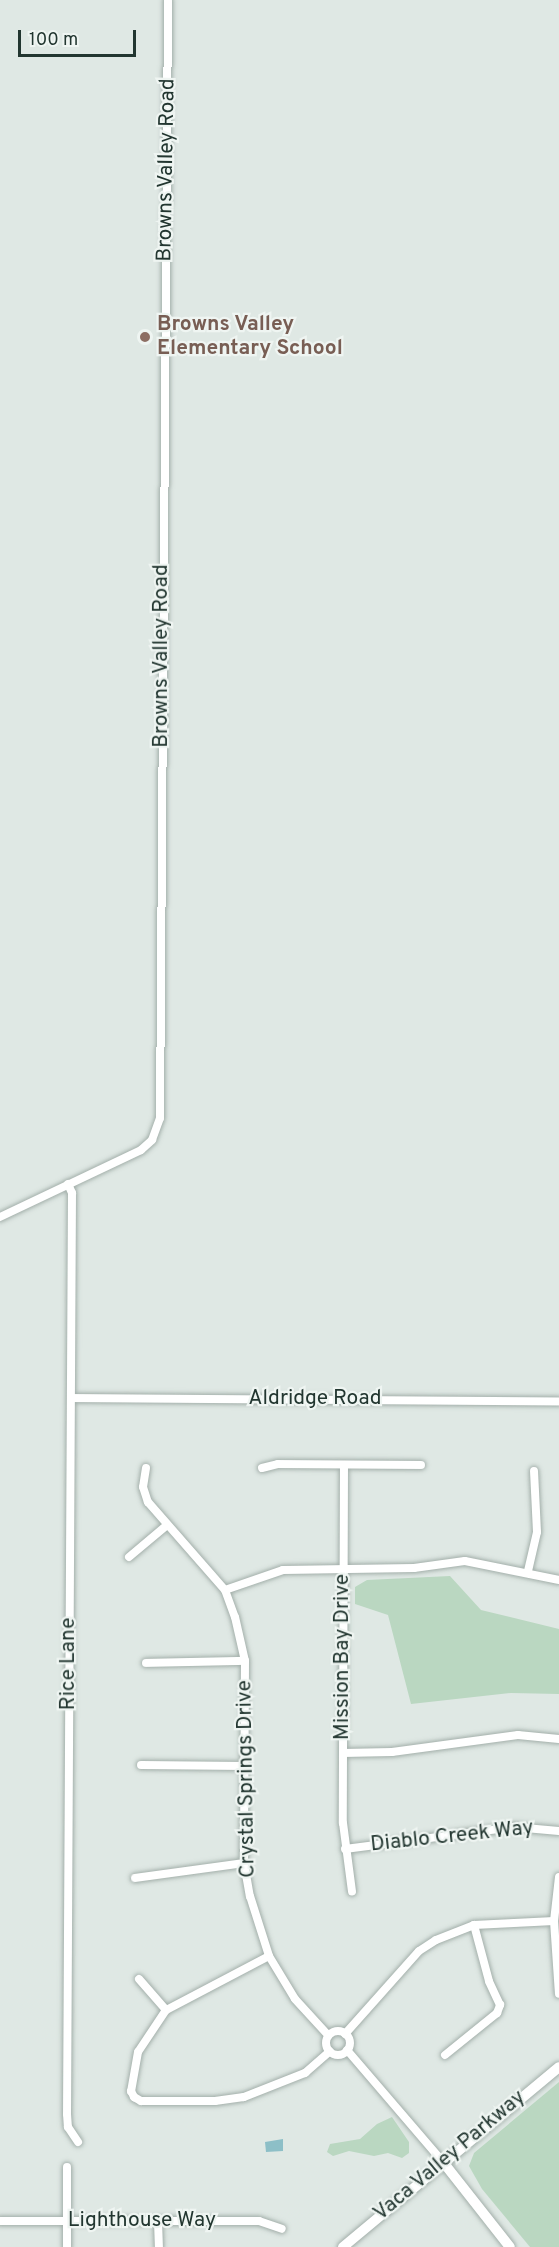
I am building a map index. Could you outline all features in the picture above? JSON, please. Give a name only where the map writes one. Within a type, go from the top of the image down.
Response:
[{"type":"street","name":"Browns Valley Road","points":[[0,1217],[141,1150],[152,1140],[160,1118],[168,0]]},
{"type":"street","name":"Rice Lane","points":[[68,1184],[72,1193],[67,2114],[68,2127],[78,2142]]},
{"type":"street","name":"Aldridge Road","points":[[71,1398],[559,1401]]},
{"type":"street","points":[[261,1468],[278,1464],[421,1465]]},
{"type":"street","name":"Mission Bay Drive","points":[[344,1465],[343,1753],[345,1849],[352,1891]]},
{"type":"street","name":"Crystal Springs Drive","points":[[146,1468],[143,1487],[148,1502],[166,1526],[225,1590],[245,1661],[244,1863],[254,1915],[269,1956],[295,1999],[328,2035]]},
{"type":"street","points":[[528,1571],[537,1532],[534,1471]]},
{"type":"street","points":[[129,1557],[166,1526]]},
{"type":"street","points":[[225,1590],[283,1570],[414,1568],[465,1561],[528,1571],[559,1580]]},
{"type":"street","points":[[146,1663],[245,1661]]},
{"type":"street","points":[[343,1753],[392,1752],[518,1735],[559,1739]]},
{"type":"street","points":[[141,1765],[245,1766]]},
{"type":"street","name":"Diablo Creek Way","points":[[345,1849],[514,1827],[559,1831]]},
{"type":"street","points":[[135,1878],[244,1863]]},
{"type":"street","points":[[559,1877],[554,1921],[555,1976],[559,1994]]},
{"type":"street","points":[[510,2247],[443,2162],[347,2050],[345,2034],[419,1951],[474,1925],[554,1921]]},
{"type":"street","points":[[445,2055],[497,2013],[500,2005],[489,1981],[474,1925]]},
{"type":"street","points":[[269,1956],[166,2010],[149,2031],[134,2068],[131,2091],[141,2101],[215,2101],[244,2097],[305,2073],[330,2051]]},
{"type":"street","points":[[139,1979],[166,2010]]},
{"type":"street","points":[[345,2034],[338,2031],[328,2035],[326,2043],[330,2051],[337,2054],[347,2050]]},
{"type":"street","name":"Vaca Valley Parkway","points":[[343,2247],[559,2067]]},
{"type":"street","points":[[67,2167],[67,2247]]},
{"type":"street","name":"Lighthouse Way","points":[[0,2221],[260,2221],[282,2229]]},
{"type":"street","points":[[158,2222],[159,2247]]},
{"type":"green space","points":[[450,1576],[481,1610],[559,1629],[559,1694],[511,1693],[411,1704],[388,1615],[355,1604],[355,1587],[367,1580]]},
{"type":"green space","points":[[559,2082],[559,2247],[530,2247],[482,2189],[469,2166],[474,2153]]},
{"type":"green space","points":[[392,2117],[409,2142],[409,2153],[402,2158],[388,2153],[374,2156],[349,2151],[333,2156],[327,2152],[330,2144],[360,2139],[377,2124]]},
{"type":"water","points":[[283,2139],[283,2151],[266,2152],[265,2142]]},
{"type":"place","name":"Browns Valley Elementary School","points":[[145,337]]}]
